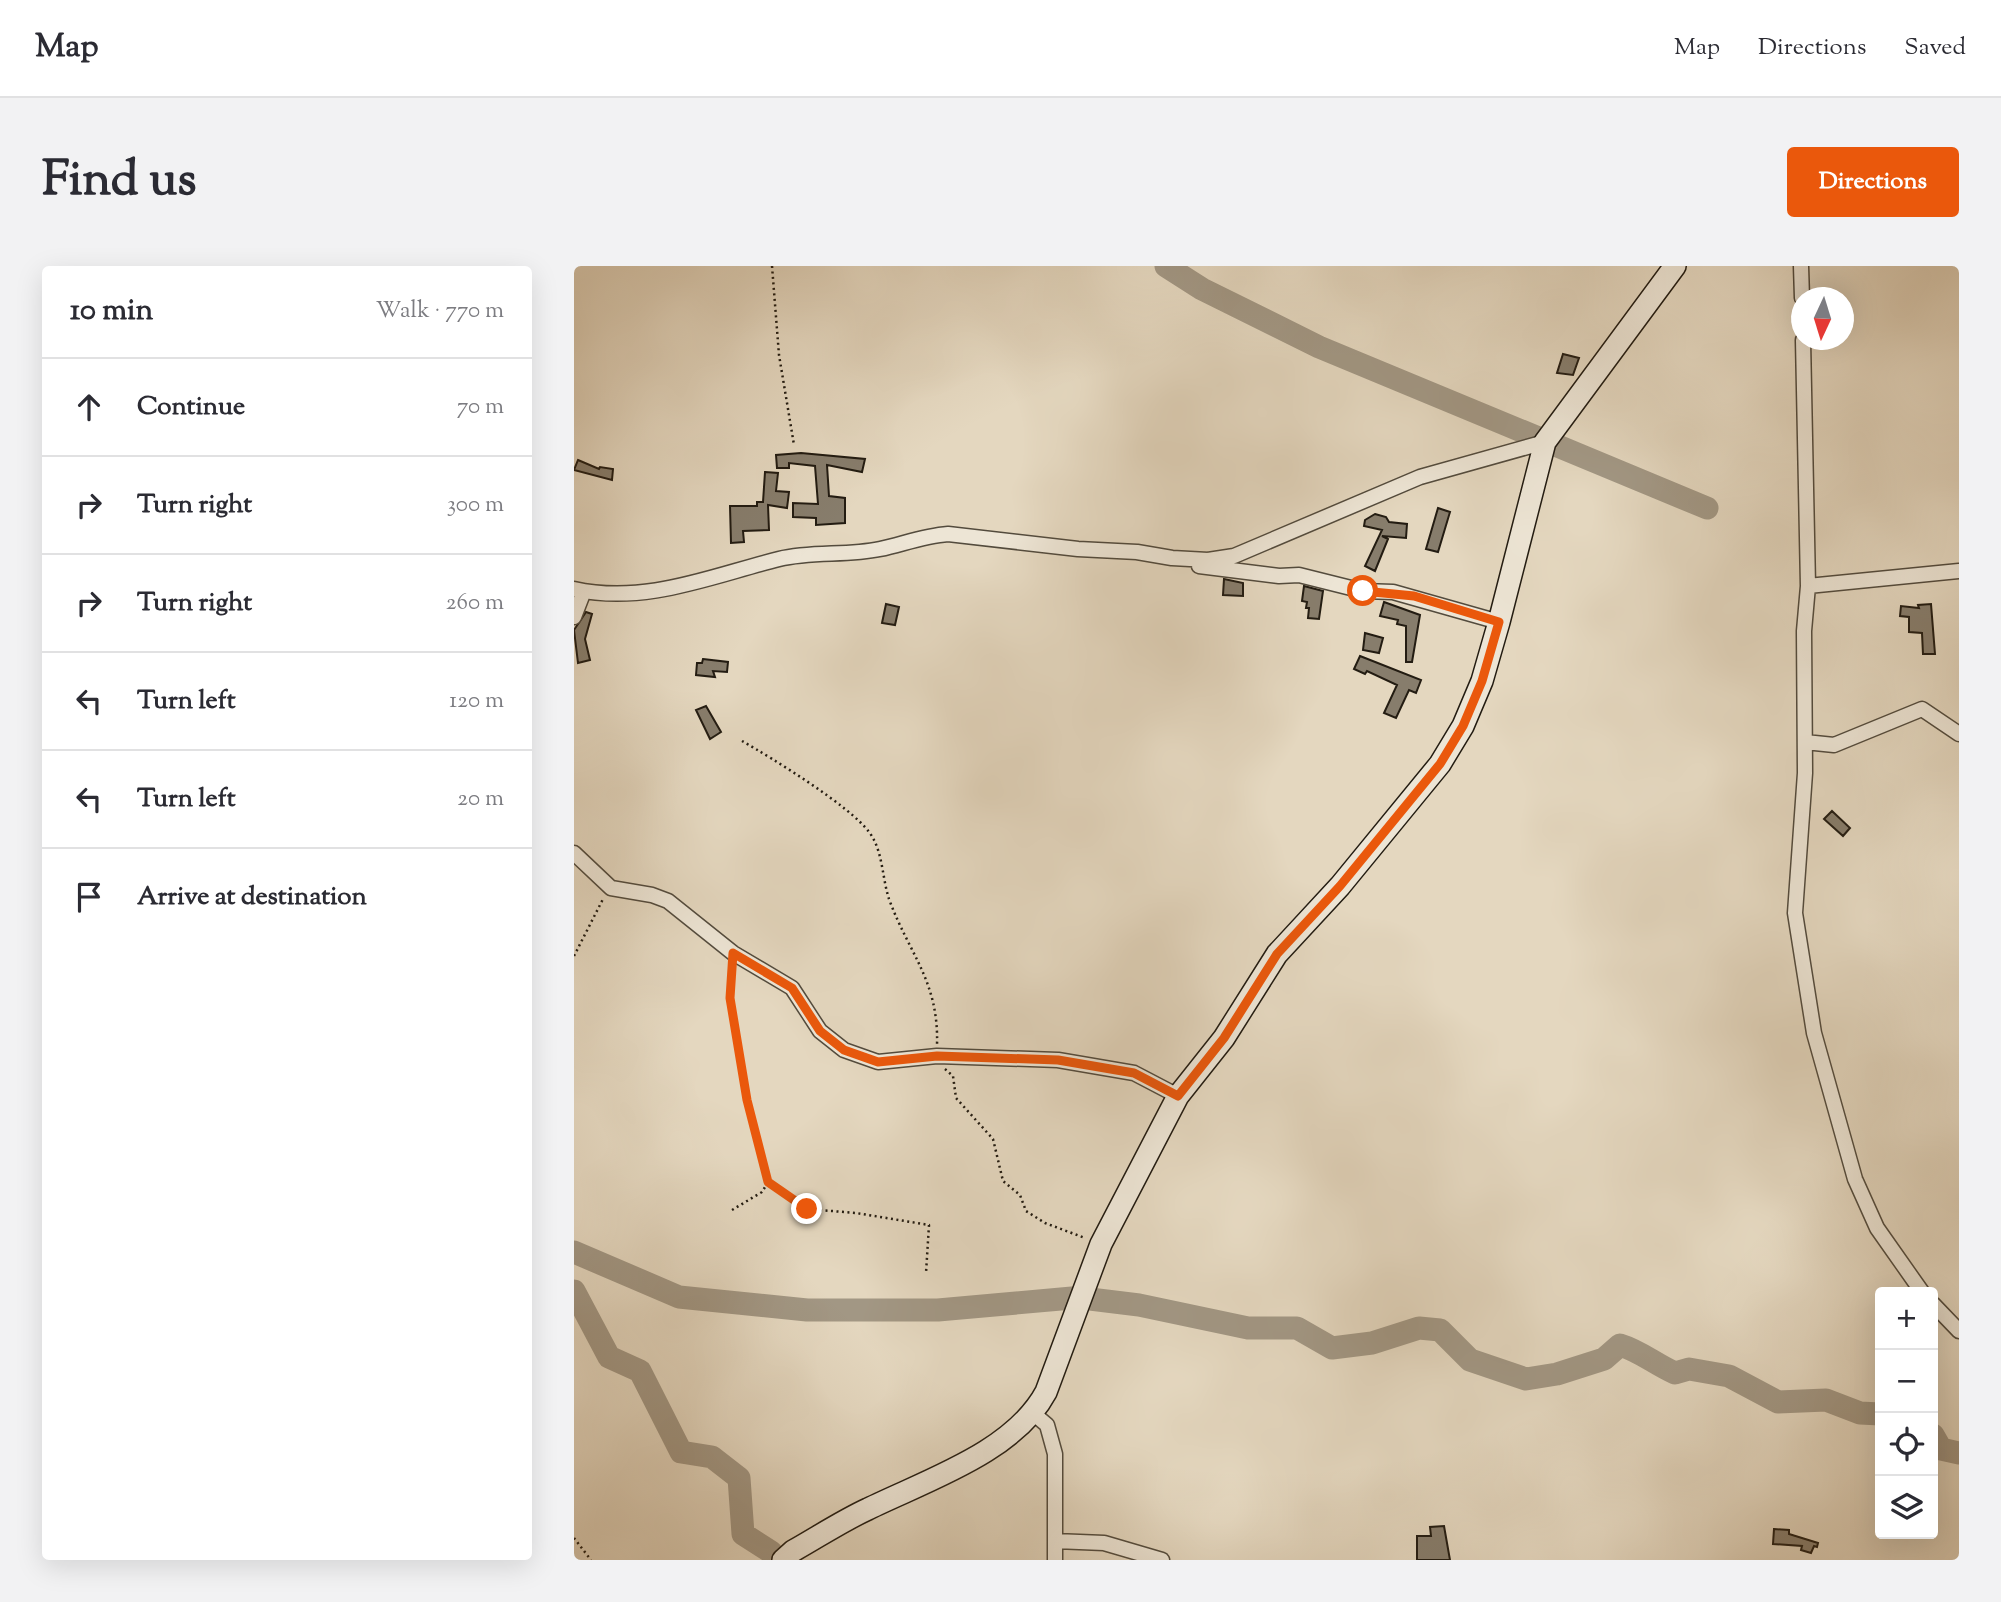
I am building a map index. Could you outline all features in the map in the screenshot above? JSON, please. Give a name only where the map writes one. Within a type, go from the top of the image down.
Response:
[{"type":"street","points":[[783,1560],[793,1551],[862,1512],[988,1450],[1034,1414],[1046,1392],[1101,1244],[1178,1096],[1224,1038],[1277,954],[1340,886],[1440,764],[1463,726],[1482,681],[1545,442],[1675,266]]},
{"type":"street","points":[[1801,266],[1802,287]]},
{"type":"street","points":[[1803,350],[1808,586],[1804,631],[1805,741],[1795,913],[1814,1033],[1855,1179],[1877,1228],[1918,1287]]},
{"type":"street","points":[[1172,558],[1208,559],[1234,556],[1420,477],[1545,442]]},
{"type":"street","points":[[574,617],[579,590],[613,594],[664,590],[781,558],[879,549],[926,536],[948,534],[1137,552],[1215,568],[1279,576],[1299,575],[1363,591],[1393,592],[1499,622]]},
{"type":"street","points":[[1808,586],[1959,571]]},
{"type":"street","points":[[1805,741],[1834,745],[1922,709],[1959,734]]},
{"type":"street","points":[[574,853],[611,888],[653,895],[668,901],[733,953],[792,988],[820,1031],[844,1050],[878,1062],[937,1056],[1058,1060],[1134,1073],[1178,1096]]},
{"type":"street","points":[[1938,1309],[1959,1331]]},
{"type":"street","points":[[1034,1414],[1047,1425],[1055,1454],[1055,1560]]},
{"type":"street","points":[[1055,1541],[1104,1543],[1162,1560]]},
{"type":"path","points":[[772,266],[779,355],[794,445]]},
{"type":"path","points":[[742,741],[768,756],[870,832],[889,898],[925,970],[938,1019],[937,1061],[953,1076],[956,1098],[993,1139],[1003,1181],[1020,1195],[1026,1211],[1045,1223],[1101,1244]]},
{"type":"path","points":[[574,956],[594,913],[611,888]]},
{"type":"path","points":[[733,953],[730,998],[747,1100],[768,1182],[807,1209],[869,1214],[929,1225],[926,1273]]},
{"type":"path","points":[[732,1210],[762,1192],[768,1182]]},
{"type":"path","points":[[574,1538],[591,1560]]},
{"type":"building","points":[[1563,354],[1579,358],[1573,375],[1557,373]]},
{"type":"building","points":[[801,453],[865,459],[862,472],[827,465],[829,496],[845,498],[845,523],[816,525],[816,518],[793,517],[793,503],[818,504],[815,466],[789,463],[789,468],[777,468],[776,455]]},
{"type":"building","points":[[578,460],[599,469],[613,469],[612,480],[574,470]]},
{"type":"building","points":[[765,472],[778,473],[776,491],[789,492],[787,508],[768,505],[769,530],[743,531],[744,542],[731,543],[730,506],[757,506],[757,502],[763,502]]},
{"type":"building","points":[[1438,508],[1450,512],[1438,552],[1426,549]]},
{"type":"building","points":[[1375,514],[1386,517],[1389,522],[1407,524],[1406,538],[1382,536],[1388,539],[1375,571],[1365,566],[1382,530],[1364,526],[1365,520]]},
{"type":"building","points":[[1224,579],[1243,583],[1243,596],[1223,595]]},
{"type":"building","points":[[1304,586],[1323,591],[1319,619],[1308,618],[1307,602],[1302,601]]},
{"type":"building","points":[[1384,602],[1420,615],[1412,662],[1406,662],[1406,626],[1397,624],[1398,620],[1380,616]]},
{"type":"building","points":[[886,604],[899,607],[895,625],[882,623]]},
{"type":"building","points":[[1931,604],[1935,654],[1923,654],[1922,633],[1909,632],[1909,617],[1900,616],[1901,606],[1919,608],[1918,605]]},
{"type":"building","points":[[586,612],[592,614],[585,639],[590,660],[578,663],[574,630]]},
{"type":"building","points":[[1365,633],[1383,638],[1379,653],[1363,650]]},
{"type":"building","points":[[1360,656],[1421,680],[1416,693],[1409,690],[1396,718],[1384,713],[1397,685],[1367,671],[1365,674],[1354,669]]},
{"type":"building","points":[[703,659],[728,662],[727,672],[713,671],[715,677],[696,675],[697,663],[702,663]]},
{"type":"building","points":[[706,706],[721,732],[710,739],[696,710]]},
{"type":"building","points":[[1832,811],[1850,828],[1843,836],[1824,819]]},
{"type":"building","points":[[1444,1526],[1450,1560],[1417,1560],[1417,1536],[1431,1536],[1430,1527]]},
{"type":"building","points":[[1774,1529],[1789,1530],[1789,1534],[1818,1543],[1817,1547],[1814,1546],[1811,1553],[1801,1550],[1802,1546],[1773,1544]]},
{"type":"waterway","points":[[1166,266],[1202,289],[1319,347],[1707,508]]},
{"type":"waterway","points":[[574,1252],[679,1297],[807,1310],[938,1310],[1072,1298]]},
{"type":"waterway","points":[[574,1291],[609,1357],[640,1371],[681,1452],[712,1457],[739,1478],[743,1534],[771,1552]]},
{"type":"waterway","points":[[1090,1299],[1139,1305],[1248,1328],[1297,1328],[1332,1348],[1372,1343],[1419,1328],[1440,1330],[1470,1360],[1526,1379],[1557,1374],[1604,1359],[1620,1345],[1675,1373],[1689,1369],[1729,1376],[1778,1402],[1826,1400],[1860,1413],[1875,1414]]},
{"type":"waterway","points":[[1938,1444],[1941,1449],[1959,1453]]},
{"type":"route","points":[[807,1209],[768,1182],[762,1150],[747,1100],[730,998],[733,953],[792,988],[820,1031],[844,1050],[878,1062],[921,1056],[1058,1060],[1134,1073],[1178,1096],[1224,1038],[1277,954],[1340,886],[1440,764],[1463,726],[1482,681],[1499,622],[1414,596],[1363,591]]}]
